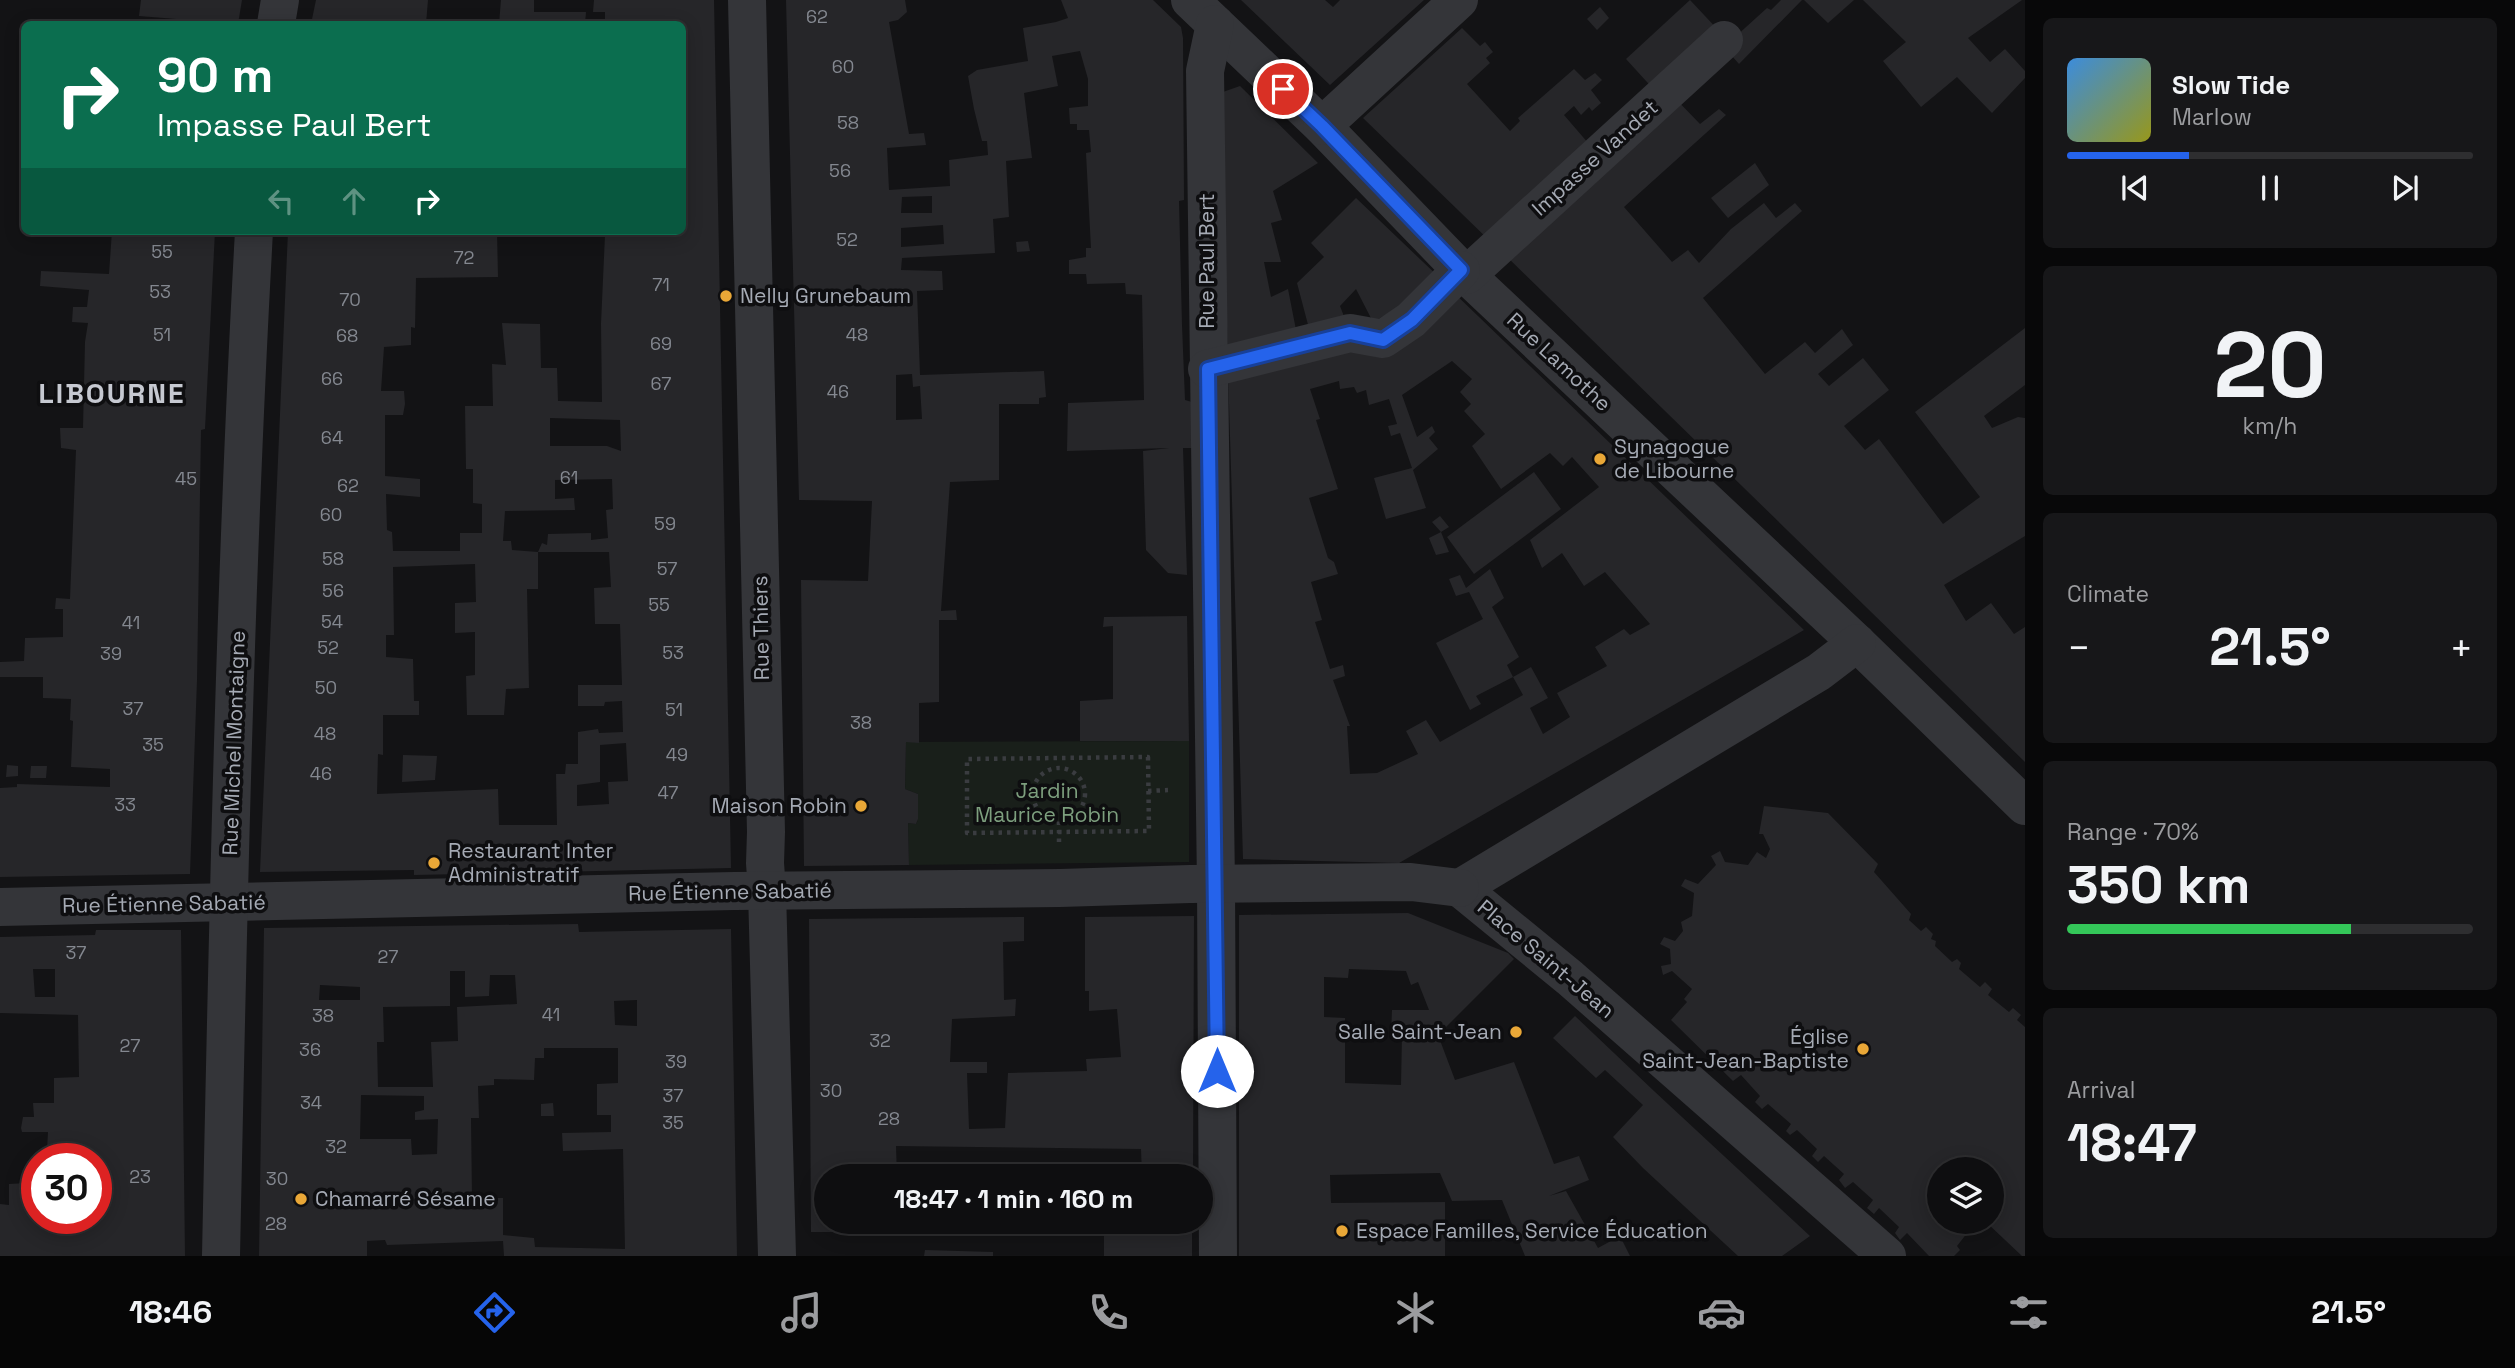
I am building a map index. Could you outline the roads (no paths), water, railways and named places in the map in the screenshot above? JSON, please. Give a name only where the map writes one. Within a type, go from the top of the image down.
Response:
[{"type":"street","points":[[276,21],[280,0]]},
{"type":"street","name":"Rue Thiers","points":[[747,0],[765,863],[777,1256]]},
{"type":"street","points":[[1322,126],[1459,0]]},
{"type":"street","name":"Rue Lamothe","points":[[1203,12],[1322,126],[1464,272],[1857,643],[2025,806]]},
{"type":"street","name":"Rue Paul Bert","points":[[1203,12],[1216,885],[1218,1256]]},
{"type":"street","name":"Impasse Vandet","points":[[1208,369],[1350,333],[1383,340],[1412,320],[1724,40]]},
{"type":"street","name":"Rue Michel Montaigne","points":[[220,1256],[228,902],[245,400],[254,235]]},
{"type":"street","name":"Place Saint-Jean","points":[[1857,643],[1819,672],[1460,888],[1570,978],[1886,1256]]},
{"type":"street","name":"Rue Étienne Sabatié","points":[[0,907],[767,891],[1411,882],[1460,888]]},
{"type":"place","name":"Nelly Grunebaum","points":[[726,296]]},
{"type":"place","name":"Synagogue de Libourne","points":[[1600,459]]},
{"type":"place","name":"Maison Robin","points":[[861,806]]},
{"type":"place","name":"Restaurant Inter Administratif","points":[[434,863]]},
{"type":"place","name":"Salle Saint-Jean","points":[[1516,1032]]},
{"type":"place","name":"Église Saint-Jean-Baptiste","points":[[1863,1049]]},
{"type":"place","name":"Chamarré Sésame","points":[[301,1199]]},
{"type":"place","name":"Espace Familles, Service Éducation","points":[[1342,1231]]},
{"type":"district","name":"LIBOURNE","points":[[112,393]]},
{"type":"park label","name":"Jardin Maurice Robin","points":[[1047,803]]}]
